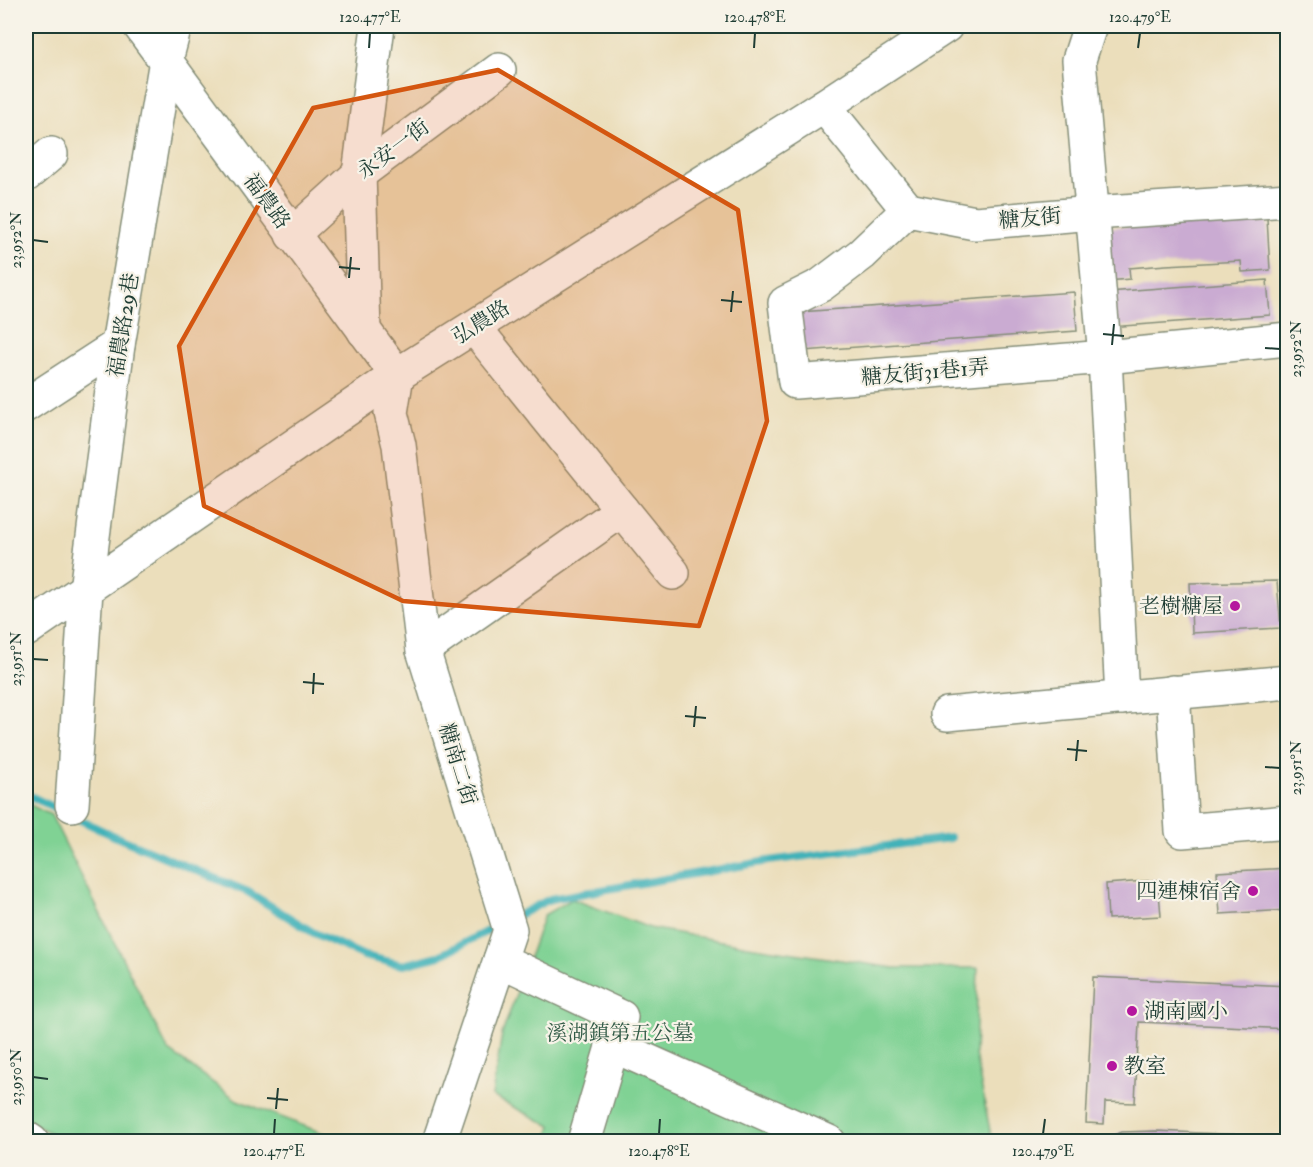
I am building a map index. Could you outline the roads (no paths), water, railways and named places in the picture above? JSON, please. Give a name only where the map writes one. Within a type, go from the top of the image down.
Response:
[{"type":"street","name":"福農路","points":[[140,26],[397,375]]},
{"type":"street","name":"福農路29巷","points":[[72,805],[86,590],[118,345],[166,60],[175,26]]},
{"type":"street","points":[[364,331],[359,174],[378,26]]},
{"type":"street","name":"弘農路","points":[[26,630],[397,375],[824,106],[946,26]]},
{"type":"street","points":[[1090,26],[1079,60],[1104,357],[1122,698]]},
{"type":"street","name":"永安一街","points":[[292,235],[359,174],[500,70]]},
{"type":"street","points":[[824,106],[908,210]]},
{"type":"street","points":[[26,175],[51,154]]},
{"type":"street","name":"糖友街","points":[[908,210],[975,223],[1092,213],[1287,207]]},
{"type":"street","name":"糖友街31巷1弄","points":[[908,210],[862,254],[822,285],[785,303],[795,382],[1104,357],[1287,339]]},
{"type":"street","points":[[474,327],[673,573]]},
{"type":"street","points":[[26,405],[118,345]]},
{"type":"street","name":"糖南二街","points":[[397,375],[391,412],[399,445],[423,650],[510,930],[439,1142]]},
{"type":"street","points":[[423,650],[622,510]]},
{"type":"street","points":[[947,714],[1287,682]]},
{"type":"street","points":[[1173,692],[1182,831],[1287,822]]},
{"type":"street","points":[[500,960],[621,1017],[584,1142]]},
{"type":"street","points":[[612,1045],[830,1142]]},
{"type":"street","points":[[26,1138],[32,1142]]},
{"type":"waterway","points":[[26,794],[114,836],[248,892],[314,933],[364,956],[403,965],[439,956],[499,925]]},
{"type":"waterway","points":[[515,917],[550,899],[768,861],[950,838]]},
{"type":"place","name":"老樹糖屋","points":[[1235,606]]},
{"type":"place","name":"四連棟宿舍","points":[[1253,891]]},
{"type":"place","name":"湖南國小","points":[[1132,1011]]},
{"type":"place","name":"教室","points":[[1112,1066]]},
{"type":"park label","name":"溪湖鎮第五公墓","points":[[620,1033]]}]
